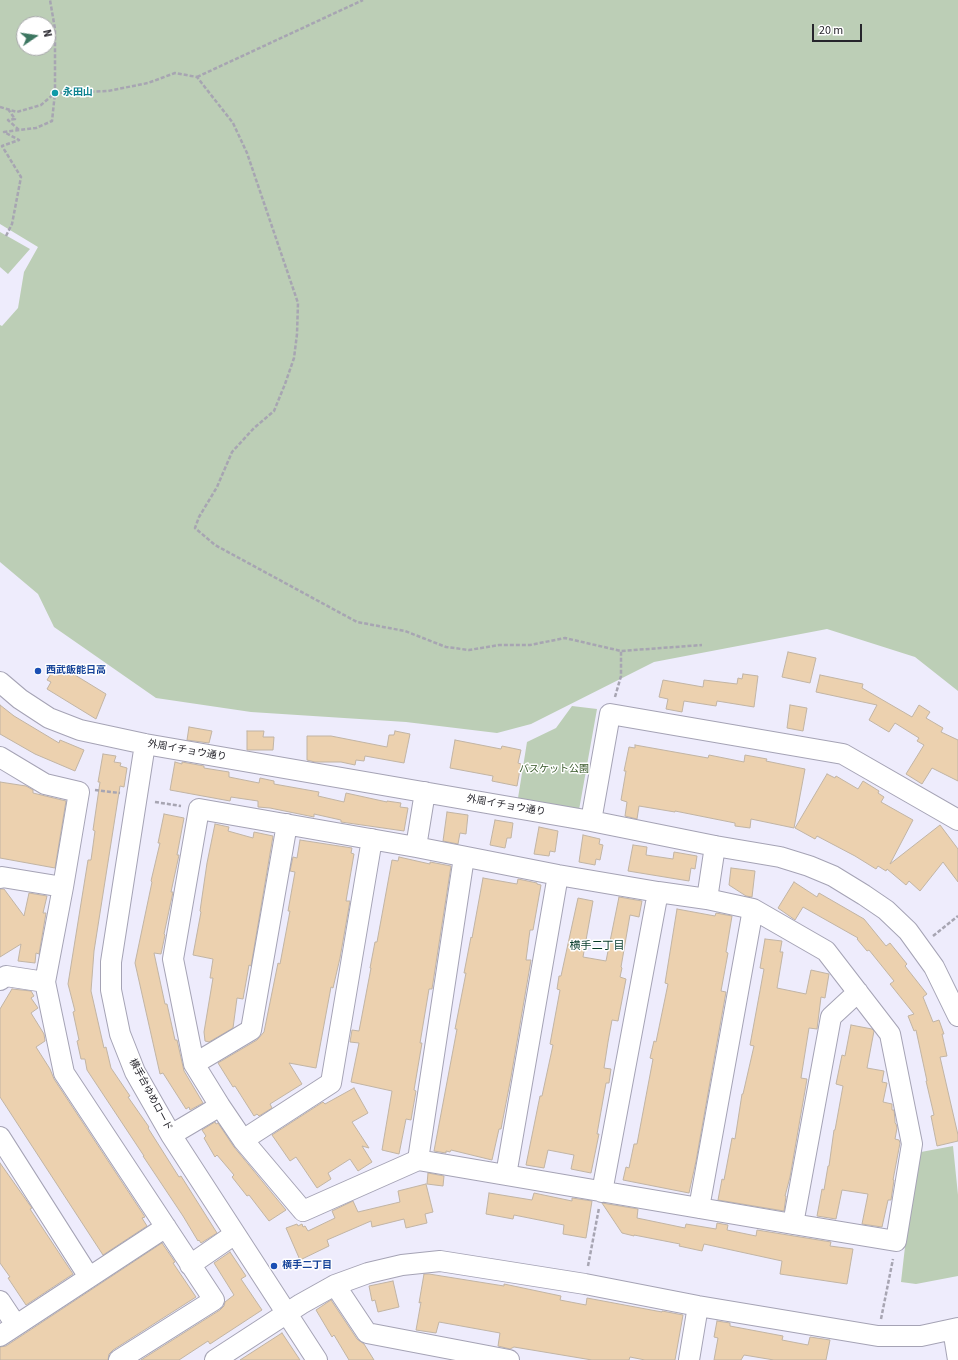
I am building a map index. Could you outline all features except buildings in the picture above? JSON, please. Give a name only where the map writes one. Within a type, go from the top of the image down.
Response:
[{"type":"street","name":"外周イチョウ通り","points":[[0,682],[20,699],[49,718],[80,730],[145,744],[591,821],[715,846],[780,856],[809,866],[833,876],[886,910],[908,931],[934,967],[958,1016]]},
{"type":"street","points":[[591,821],[610,714],[842,754],[958,820]]},
{"type":"street","name":"横手台ゆめロード","points":[[145,744],[111,962],[112,990],[120,1034],[135,1072],[171,1136],[317,1360]]},
{"type":"street","points":[[0,757],[45,784],[79,792],[45,982],[64,1073],[214,1300],[119,1360]]},
{"type":"street","points":[[416,848],[425,792]]},
{"type":"street","points":[[199,809],[372,839],[558,875],[707,899],[753,909],[826,951],[890,1034],[912,1144],[896,1241],[418,1160],[303,1211],[243,1140],[194,1064],[173,959],[199,809]]},
{"type":"street","points":[[194,1064],[250,1030],[287,824]]},
{"type":"street","points":[[243,1140],[330,1083],[372,839]]},
{"type":"street","points":[[707,899],[715,846]]},
{"type":"street","points":[[418,1160],[464,857]]},
{"type":"street","points":[[506,1175],[558,875]]},
{"type":"street","points":[[0,878],[2,877],[63,887]]},
{"type":"street","points":[[602,1192],[658,892]]},
{"type":"street","points":[[699,1208],[753,909]]},
{"type":"street","points":[[0,980],[6,976],[45,982]]},
{"type":"street","points":[[793,1224],[831,1017],[858,992]]},
{"type":"street","points":[[171,1136],[220,1106]]},
{"type":"street","points":[[0,1137],[89,1277]]},
{"type":"street","points":[[0,1301],[8,1331],[166,1227]]},
{"type":"street","points":[[190,1265],[235,1234]]},
{"type":"street","points":[[215,1360],[336,1285],[368,1272],[402,1265],[440,1261],[585,1284],[698,1306],[878,1336],[921,1336],[956,1329],[958,1360]]},
{"type":"street","points":[[336,1285],[367,1333],[509,1360]]},
{"type":"street","points":[[690,1360],[698,1306]]},
{"type":"path","points":[[6,236],[12,224],[21,177],[2,146],[19,140],[4,132],[36,128],[52,120],[55,29],[50,0]]},
{"type":"path","points":[[0,107],[17,112],[41,105],[54,93],[108,91],[148,83],[175,73],[196,77],[363,0]]},
{"type":"path","points":[[196,77],[233,123],[247,153],[298,303],[297,334],[294,358],[274,411],[254,428],[232,452],[217,487],[199,517],[195,528],[215,545],[357,622],[405,631],[446,647],[469,650],[499,645],[530,644],[565,638],[621,651],[702,645]]},
{"type":"path","points":[[8,109],[15,119],[8,120],[19,130]]},
{"type":"path","points":[[610,714],[621,676],[621,651]]},
{"type":"path","points":[[79,792],[92,789],[121,793]]},
{"type":"path","points":[[150,801],[199,809]]},
{"type":"path","points":[[920,946],[958,916]]},
{"type":"path","points":[[588,1267],[598,1212]]},
{"type":"path","points":[[881,1322],[890,1275]]},
{"type":"green space","points":[[0,0],[958,0],[958,691],[915,657],[827,629],[654,662],[531,724],[497,733],[406,722],[251,712],[156,698],[54,627],[38,594],[0,562],[0,325],[2,326],[18,308],[24,272],[38,247],[0,224]]},
{"type":"green space","points":[[0,232],[30,249],[8,274],[0,267]]},
{"type":"green space","name":"バスケット公園","points":[[572,706],[597,709],[579,810],[518,798],[527,742],[556,728]]},
{"type":"green space","points":[[953,1146],[958,1195],[958,1276],[916,1284],[901,1282],[906,1238],[921,1152]]},
{"type":"place","name":"永田山","points":[[55,93]]},
{"type":"place","name":"西武飯能日高","points":[[38,671]]},
{"type":"place","name":"横手二丁目","points":[[274,1266]]},
{"type":"district","name":"横手二丁目","points":[[597,947]]}]
